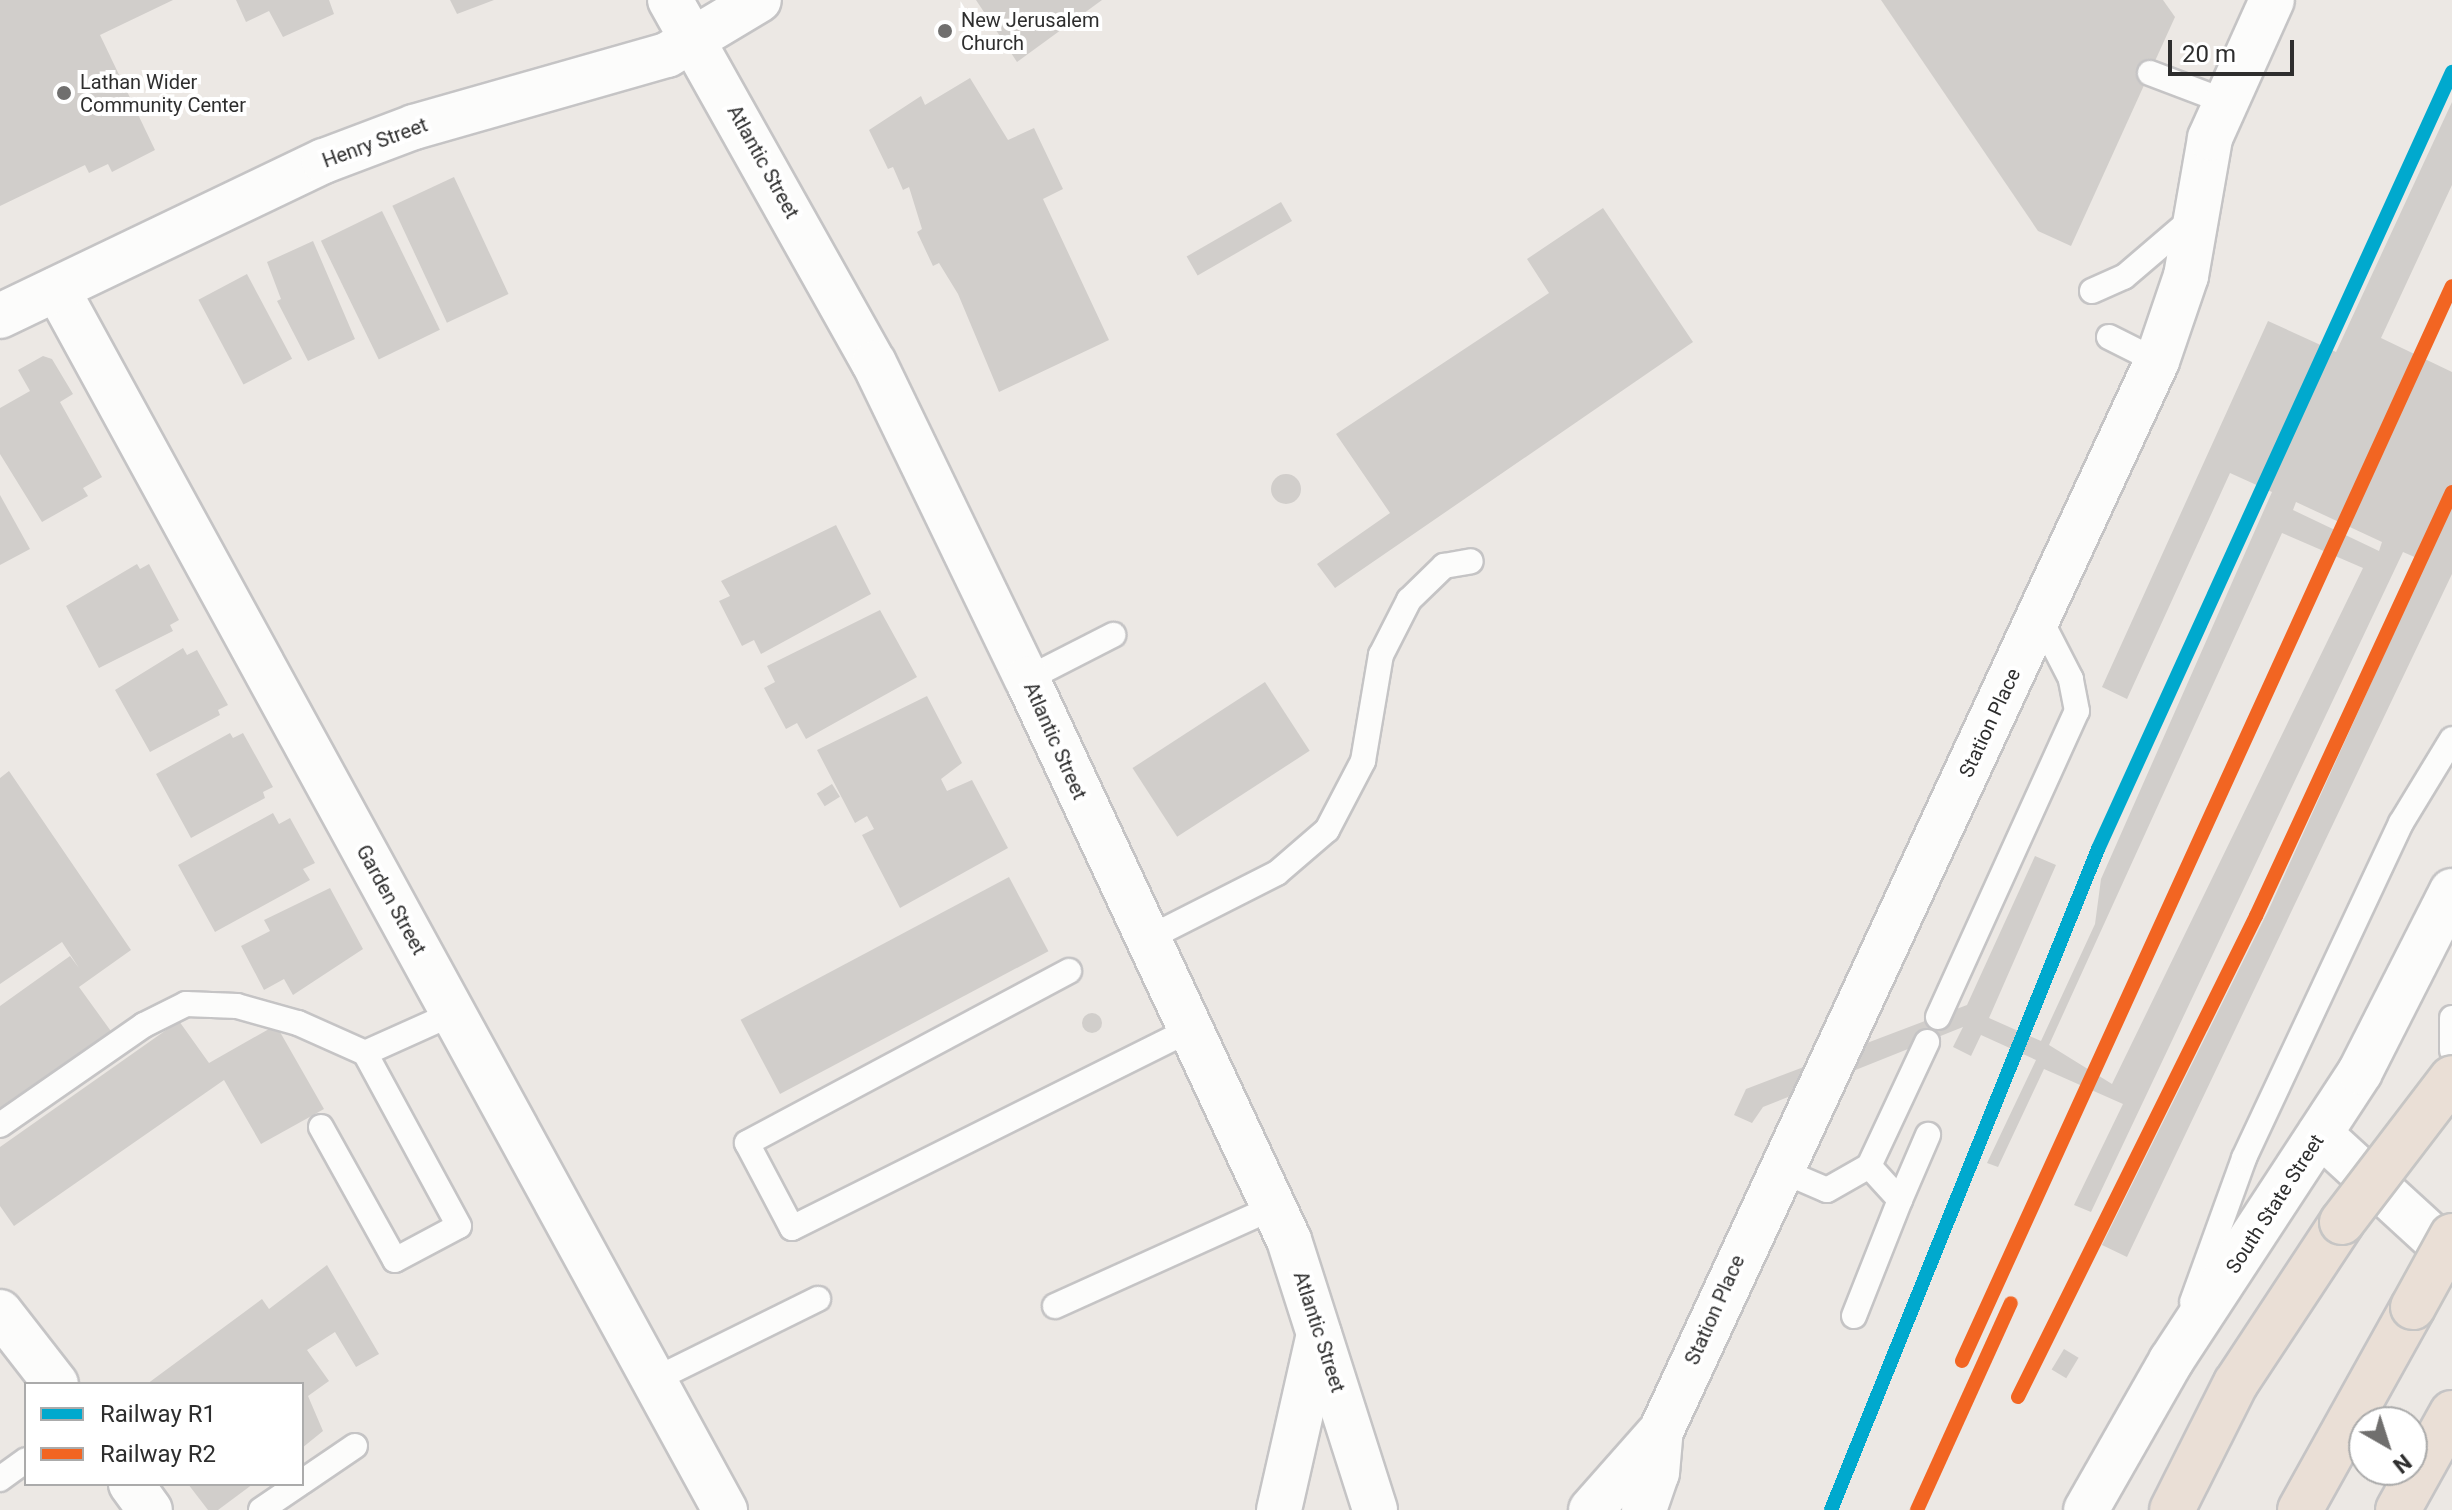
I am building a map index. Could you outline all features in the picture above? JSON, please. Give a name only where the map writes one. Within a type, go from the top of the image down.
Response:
[{"type":"highway","points":[[2172,1510],[2236,1383],[2342,1222],[2452,1078]]},
{"type":"highway","points":[[2300,1510],[2452,1236]]},
{"type":"highway","points":[[2398,1510],[2452,1413]]},
{"type":"street","name":"Atlantic Street","points":[[670,0],[874,363],[1027,679],[1145,940],[1274,1207],[1321,1327],[1375,1510]]},
{"type":"street","name":"Henry Street","points":[[0,316],[337,156],[696,43],[759,0]]},
{"type":"street","name":"Station Place","points":[[1591,1510],[1661,1431],[1778,1169],[2040,619],[2157,361],[2186,276],[2196,215],[2224,101],[2272,0]]},
{"type":"street","name":"Garden Street","points":[[57,289],[725,1510]]},
{"type":"street","name":"South State Street","points":[[2086,1510],[2171,1361],[2360,1072],[2452,891]]},
{"type":"street","points":[[2320,1134],[2452,1255]]},
{"type":"street","points":[[0,1312],[54,1382]]},
{"type":"street","points":[[1279,1510],[1321,1327]]},
{"type":"street","name":"Station Place","points":[[1644,1510],[1657,1473],[1661,1431]]},
{"type":"street","points":[[132,1486],[150,1510]]},
{"type":"lane","points":[[2150,73],[2224,101]]},
{"type":"lane","points":[[2092,291],[2124,277],[2196,215]]},
{"type":"lane","points":[[2109,337],[2157,361]]},
{"type":"lane","points":[[1145,940],[1277,873],[1327,830],[1363,761],[1381,655],[1409,600],[1444,566],[1471,561]]},
{"type":"lane","points":[[1938,1017],[2077,711],[2071,679],[2040,619]]},
{"type":"lane","points":[[1027,679],[1113,635]]},
{"type":"lane","points":[[2171,1361],[2244,1158],[2401,823],[2452,739]]},
{"type":"lane","points":[[1069,971],[747,1143],[792,1228],[1189,1030]]},
{"type":"lane","points":[[0,1125],[144,1025],[186,1004],[237,1006],[298,1023],[365,1053],[459,1226],[395,1260],[321,1127]]},
{"type":"lane","points":[[365,1053],[454,1013]]},
{"type":"lane","points":[[2452,1018],[2452,1050]]},
{"type":"lane","points":[[1778,1169],[1827,1190],[1869,1166],[1927,1042]]},
{"type":"lane","points":[[1854,1316],[1928,1135]]},
{"type":"lane","points":[[1869,1166],[1900,1200]]},
{"type":"lane","points":[[1055,1306],[1274,1207]]},
{"type":"lane","points":[[654,1380],[818,1299]]},
{"type":"lane","points":[[304,1481],[355,1446]]},
{"type":"lane","points":[[0,1479],[24,1461]]},
{"type":"lane","points":[[261,1510],[297,1486]]},
{"type":"building","name":"Lathan Wider Community Center","points":[[0,0],[173,0],[100,35],[155,150],[112,172],[108,164],[89,173],[85,165],[0,206]]},
{"type":"building","points":[[236,0],[329,0],[334,14],[283,37],[269,11],[246,22]]},
{"type":"building","points":[[450,0],[494,0],[457,14]]},
{"type":"building","points":[[976,0],[1102,0],[1017,62]]},
{"type":"building","points":[[1881,0],[2163,0],[2175,17],[2071,246],[2038,231]]},
{"type":"building","points":[[970,78],[1008,140],[1034,128],[1063,189],[1043,199],[1109,340],[999,392],[958,294],[939,263],[933,266],[917,232],[922,229],[909,187],[903,190],[893,167],[888,169],[869,130],[921,96],[925,105]]},
{"type":"building","points":[[2452,102],[2452,185],[2381,338],[2452,372],[2452,574],[2127,1257],[2102,1245],[2269,909],[2426,562],[2403,552],[2091,1212],[2074,1205],[2123,1104],[2044,1069],[1998,1167],[1987,1163],[2036,1060],[1981,1035],[1971,1056],[1953,1047],[1963,1027],[1763,1107],[1752,1123],[1734,1115],[1746,1089],[1967,1005],[2035,856],[2056,865],[1989,1018],[2041,1041],[2095,924],[2101,879],[2272,492],[2230,473],[2127,699],[2102,687],[2268,321],[2336,352]],"holes":[[[2296,502],[2382,542],[2379,551],[2293,510]],[[2282,533],[2363,568],[2112,1084],[2049,1045]]]},
{"type":"building","points":[[454,177],[509,294],[447,323],[392,206]]},
{"type":"building","points":[[1281,202],[1292,221],[1198,276],[1187,256]]},
{"type":"building","points":[[1603,208],[1693,342],[1335,588],[1317,564],[1390,513],[1336,434],[1549,293],[1527,259]]},
{"type":"building","points":[[382,211],[440,330],[379,359],[321,241]]},
{"type":"building","points":[[313,241],[355,339],[308,361],[277,301],[281,299],[267,262]]},
{"type":"building","points":[[247,274],[292,359],[244,385],[198,300]]},
{"type":"building","points":[[43,356],[52,359],[73,394],[60,402],[102,477],[83,488],[88,496],[42,522],[0,454],[0,408],[30,391],[18,370]]},
{"type":"building","points":[[1286,474],[1297,478],[1301,489],[1297,500],[1286,504],[1275,500],[1271,489],[1275,478]]},
{"type":"building","points":[[0,495],[30,549],[0,565]]},
{"type":"building","points":[[836,525],[871,594],[761,654],[754,640],[742,646],[719,601],[730,596],[721,581]]},
{"type":"building","points":[[137,564],[140,569],[149,564],[179,620],[170,625],[173,631],[99,668],[66,606]]},
{"type":"building","points":[[880,610],[917,677],[806,739],[797,723],[786,729],[764,688],[775,682],[767,666]]},
{"type":"building","points":[[183,648],[187,655],[197,650],[228,705],[218,710],[220,715],[150,752],[115,690]]},
{"type":"building","points":[[1265,682],[1310,751],[1177,837],[1132,768]]},
{"type":"building","points":[[927,696],[962,763],[941,779],[947,791],[972,780],[1008,848],[900,908],[862,835],[874,829],[867,816],[855,823],[817,750]]},
{"type":"building","points":[[230,733],[233,738],[243,733],[273,787],[263,792],[265,798],[191,838],[156,774]]},
{"type":"building","points":[[9,771],[131,950],[79,987],[113,1034],[0,1112],[0,1006],[70,956],[79,968],[62,942],[0,984],[0,778]]},
{"type":"building","points":[[832,784],[840,797],[825,806],[817,794]]},
{"type":"building","points":[[273,813],[279,824],[290,818],[315,863],[303,869],[310,880],[215,932],[178,865]]},
{"type":"building","points":[[1009,877],[1048,951],[780,1094],[741,1020]]},
{"type":"building","points":[[330,888],[363,949],[293,995],[284,979],[264,990],[241,946],[270,931],[264,920]]},
{"type":"building","points":[[1092,1013],[1099,1016],[1102,1023],[1099,1030],[1092,1033],[1085,1030],[1082,1023],[1085,1016]]},
{"type":"building","points":[[179,1021],[209,1063],[276,1025],[324,1109],[261,1144],[224,1080],[14,1226],[0,1206],[0,1147]]},
{"type":"building","points":[[327,1265],[379,1354],[356,1367],[335,1332],[307,1350],[329,1381],[308,1396],[323,1431],[304,1446],[304,1382],[150,1382],[262,1299],[269,1309]]},
{"type":"building","points":[[2064,1349],[2079,1358],[2066,1378],[2052,1370]]},
{"type":"building","points":[[190,1486],[250,1486],[218,1510],[208,1510]]},
{"type":"rail line","name":"R1","points":[[1831,1510],[2098,849],[2452,72]]},
{"type":"rail line","name":"R2","points":[[1962,1361],[2452,286]]},
{"type":"rail line","name":"R2","points":[[2018,1397],[2256,916],[2452,492]]},
{"type":"rail line","name":"R2","points":[[1917,1510],[2011,1303]]},
{"type":"place","name":"New Jerusalem Church","points":[[945,31]]},
{"type":"place","name":"Lathan Wider Community Center","points":[[64,93]]}]
